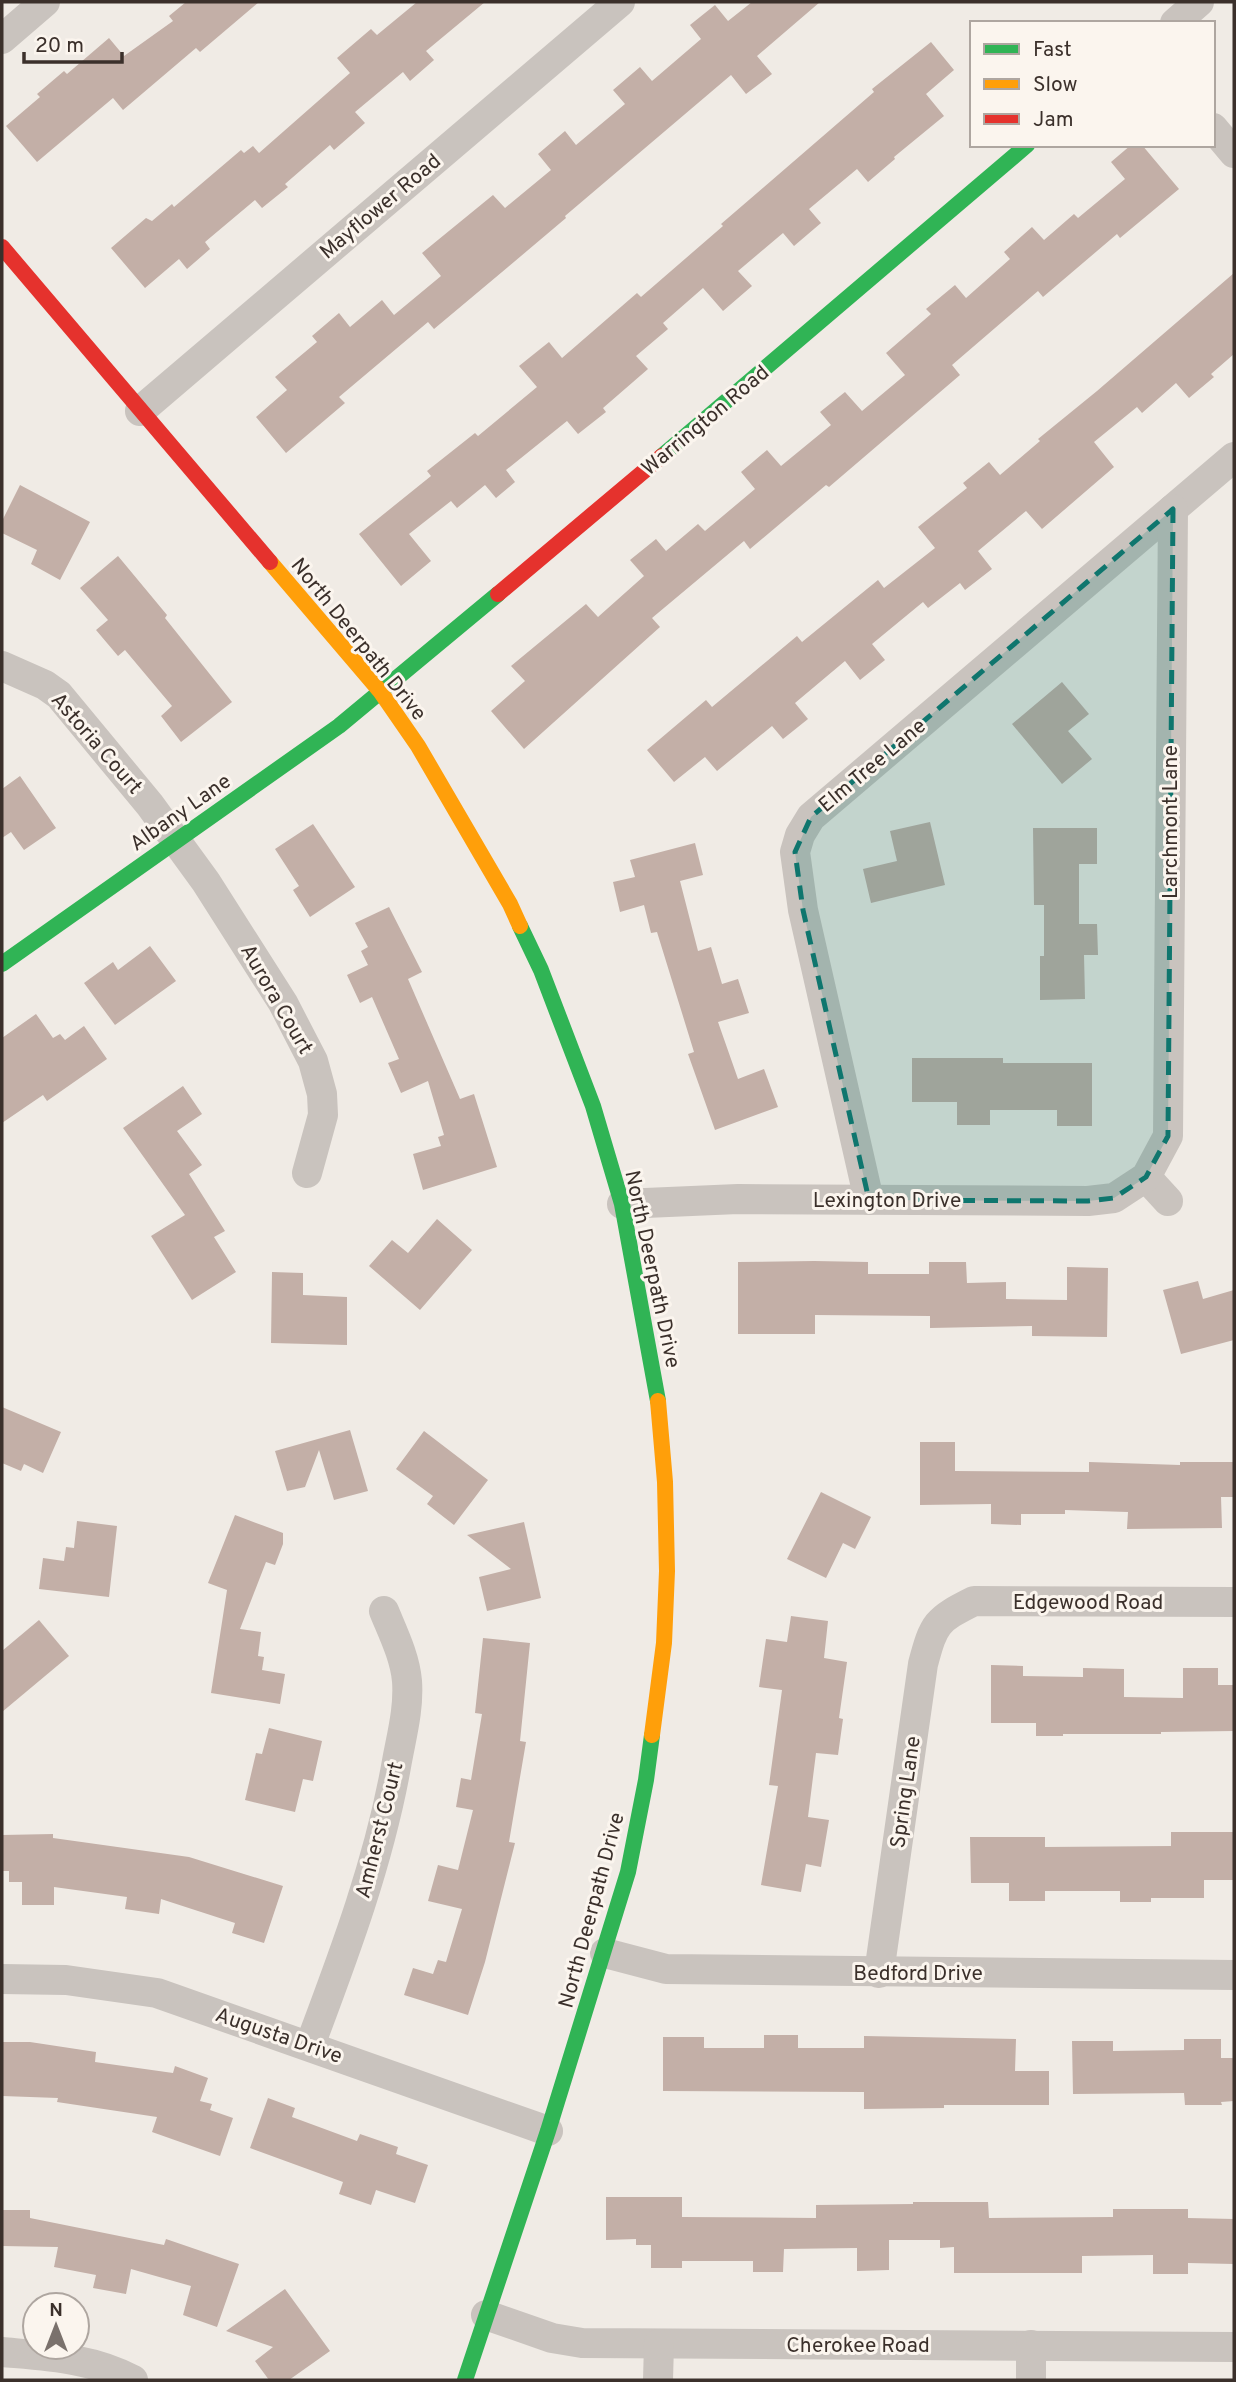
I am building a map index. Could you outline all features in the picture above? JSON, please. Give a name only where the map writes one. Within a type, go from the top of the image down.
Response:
[{"type":"street","points":[[2,39],[46,2]]},
{"type":"street","name":"Mayflower Road","points":[[140,411],[620,2]]},
{"type":"street","points":[[1177,21],[1199,2]]},
{"type":"street","points":[[1215,130],[1234,153]]},
{"type":"street","name":"Warrington Road","points":[[380,691],[636,478],[1025,147]]},
{"type":"street","name":"North Deerpath Drive","points":[[2,247],[380,691],[418,746],[515,915],[541,970],[593,1106],[622,1204],[659,1408],[665,1482],[667,1571],[664,1643],[646,1780],[628,1872],[605,1953],[465,2380]]},
{"type":"street","name":"Elm Tree Lane","points":[[869,1200],[803,910],[795,852],[800,835],[811,817],[1234,457]]},
{"type":"street","name":"Larchmont Lane","points":[[1146,1177],[1168,1136],[1173,509]]},
{"type":"street","name":"Astoria Court","points":[[2,666],[45,685],[59,695],[150,805],[175,842]]},
{"type":"street","name":"Albany Lane","points":[[2,964],[339,726],[380,691]]},
{"type":"street","name":"Aurora Court","points":[[175,842],[206,882],[276,992],[313,1061],[322,1094],[323,1115],[307,1173]]},
{"type":"street","points":[[1146,1177],[1168,1201]]},
{"type":"street","name":"Lexington Drive","points":[[622,1204],[738,1199],[1088,1201],[1114,1198],[1146,1177]]},
{"type":"street","name":"Edgewood Road","points":[[944,1616],[974,1601],[1234,1602]]},
{"type":"street","name":"Amherst Court","points":[[310,2045],[355,1923],[389,1808],[407,1704],[407,1679],[400,1650],[384,1611]]},
{"type":"street","name":"Spring Lane","points":[[879,1973],[923,1664],[932,1632],[944,1616]]},
{"type":"street","name":"Bedford Drive","points":[[605,1953],[666,1969],[1234,1975]]},
{"type":"street","name":"Augusta Drive","points":[[2,1979],[65,1980],[156,1993],[548,2131]]},
{"type":"street","name":"Cherokee Road","points":[[486,2315],[552,2338],[582,2343],[1234,2347]]},
{"type":"street","points":[[658,2380],[659,2344]]},
{"type":"street","points":[[1031,2345],[1031,2380]]},
{"type":"street","points":[[2,2352],[67,2358],[115,2371],[132,2380]]},
{"type":"highlighted area","points":[[1173,509],[1168,1136],[1146,1177],[1114,1198],[1088,1201],[869,1200],[803,910],[795,852],[811,817]]},
{"type":"building","points":[[186,2],[259,2],[200,52],[196,48],[123,110],[113,98],[37,162],[6,126],[40,97],[37,94],[64,71],[67,74],[109,38],[124,56],[173,21],[169,16]]},
{"type":"building","points":[[417,2],[485,2],[426,51],[434,60],[410,81],[403,72],[355,112],[365,123],[334,150],[330,145],[285,184],[288,187],[262,208],[255,200],[205,242],[210,249],[187,269],[179,259],[145,288],[111,248],[146,218],[152,221],[172,204],[174,207],[241,150],[244,153],[253,146],[259,153],[350,73],[337,58],[371,29],[377,35]]},
{"type":"building","points":[[752,2],[820,2],[757,56],[772,74],[746,94],[731,75],[434,329],[428,322],[339,397],[345,403],[286,453],[256,417],[287,390],[275,377],[317,342],[312,336],[339,313],[350,327],[382,300],[394,315],[441,276],[422,253],[493,195],[505,208],[551,170],[538,154],[565,131],[576,145],[625,104],[613,90],[640,67],[652,81],[701,39],[690,25],[715,5],[728,21]]},
{"type":"building","points":[[931,42],[954,70],[926,94],[944,116],[868,182],[857,169],[809,209],[821,223],[794,246],[783,233],[738,271],[752,286],[723,311],[703,288],[663,323],[668,329],[636,356],[648,369],[603,408],[606,412],[578,434],[567,421],[506,470],[515,482],[496,498],[485,485],[457,508],[451,501],[409,534],[431,561],[401,586],[359,534],[431,476],[427,471],[475,433],[478,436],[537,387],[519,366],[549,342],[562,358],[637,293],[641,297],[874,92],[872,89]]},
{"type":"building","points":[[1129,147],[1144,147],[1179,189],[1120,238],[1117,234],[1043,297],[1038,291],[952,365],[960,375],[829,487],[826,485],[750,549],[744,541],[652,618],[660,627],[524,749],[491,711],[525,681],[511,666],[586,604],[598,617],[644,576],[630,560],[656,539],[666,551],[698,524],[705,531],[755,489],[741,472],[767,450],[781,466],[831,425],[820,412],[845,392],[862,411],[905,375],[886,353],[931,314],[926,309],[955,285],[966,298],[1010,259],[1004,252],[1032,227],[1044,240],[1074,214],[1078,218],[1125,179],[1111,162]]},
{"type":"building","points":[[1234,273],[1234,354],[1211,374],[1214,377],[1189,398],[1176,383],[1142,413],[1137,407],[1094,442],[1114,467],[1042,529],[1026,511],[978,551],[992,569],[965,590],[960,583],[928,608],[923,602],[872,644],[885,660],[860,680],[845,661],[795,703],[808,719],[783,739],[772,726],[717,771],[705,757],[674,782],[647,750],[706,700],[712,707],[797,636],[802,642],[878,580],[884,588],[935,548],[918,527],[967,488],[963,483],[989,462],[1000,475],[1040,441],[1038,439]]},
{"type":"building","points":[[20,485],[90,522],[60,580],[31,564],[37,550],[2,533],[2,521]]},
{"type":"building","points":[[118,556],[167,615],[165,618],[232,702],[181,742],[161,716],[172,706],[125,650],[118,656],[96,630],[108,620],[80,588]]},
{"type":"building","points":[[1062,682],[1089,714],[1068,731],[1092,759],[1062,784],[1012,724]]},
{"type":"building","points":[[20,776],[56,828],[24,850],[11,832],[2,838],[2,789]]},
{"type":"building","points":[[930,822],[945,885],[871,903],[863,869],[897,861],[890,831]]},
{"type":"building","points":[[313,824],[355,887],[310,917],[293,890],[299,886],[275,849]]},
{"type":"building","points":[[1033,828],[1097,828],[1097,864],[1079,864],[1079,924],[1097,924],[1098,955],[1084,955],[1085,999],[1040,1000],[1040,956],[1044,956],[1044,905],[1034,905]]},
{"type":"building","points":[[695,843],[703,875],[680,881],[698,951],[711,947],[722,984],[738,979],[749,1013],[718,1022],[738,1079],[764,1069],[778,1107],[715,1130],[688,1054],[694,1052],[657,932],[651,933],[644,905],[620,912],[613,882],[635,877],[630,860]]},
{"type":"building","points":[[389,907],[422,972],[408,979],[460,1099],[474,1094],[497,1167],[423,1190],[413,1154],[441,1146],[438,1137],[444,1135],[428,1081],[401,1093],[388,1063],[399,1059],[372,997],[360,1003],[347,975],[368,965],[361,951],[368,947],[355,923]]},
{"type":"building","points":[[150,946],[176,981],[115,1025],[84,983],[113,962],[118,970]]},
{"type":"building","points":[[36,1014],[53,1038],[60,1034],[65,1040],[84,1026],[107,1059],[47,1101],[43,1095],[2,1123],[2,1038]]},
{"type":"building","points":[[912,1058],[1003,1058],[1003,1063],[1092,1063],[1092,1126],[1057,1126],[1057,1110],[990,1110],[990,1125],[957,1125],[957,1102],[912,1102]]},
{"type":"building","points":[[183,1086],[202,1114],[177,1131],[202,1165],[189,1174],[225,1231],[214,1237],[236,1272],[192,1300],[151,1236],[185,1215],[123,1128]]},
{"type":"building","points":[[437,1219],[472,1250],[420,1310],[369,1266],[392,1240],[408,1253]]},
{"type":"building","points":[[738,1262],[868,1262],[868,1274],[929,1274],[929,1262],[966,1262],[967,1283],[1006,1282],[1006,1299],[1067,1300],[1067,1267],[1108,1268],[1107,1337],[1032,1336],[1032,1326],[930,1328],[930,1316],[815,1315],[815,1334],[738,1334]]},
{"type":"building","points":[[272,1272],[303,1273],[303,1295],[347,1297],[347,1345],[271,1343]]},
{"type":"building","points":[[1198,1281],[1203,1299],[1234,1290],[1234,1340],[1181,1354],[1163,1290]]},
{"type":"building","points":[[2,1407],[61,1432],[43,1473],[24,1464],[21,1471],[2,1463]]},
{"type":"building","points":[[350,1430],[368,1491],[334,1500],[319,1450],[305,1487],[287,1491],[275,1451]]},
{"type":"building","points":[[424,1431],[488,1480],[454,1525],[427,1504],[433,1496],[396,1469]]},
{"type":"building","points":[[920,1442],[955,1442],[955,1471],[1089,1472],[1089,1462],[1180,1465],[1180,1462],[1234,1462],[1234,1497],[1221,1497],[1222,1528],[1127,1529],[1128,1512],[1065,1510],[1065,1514],[1021,1514],[1021,1525],[991,1524],[991,1504],[920,1505]]},
{"type":"building","points":[[821,1492],[871,1517],[855,1549],[843,1543],[826,1578],[787,1559]]},
{"type":"building","points":[[235,1515],[283,1533],[283,1544],[275,1565],[266,1562],[240,1629],[261,1632],[258,1656],[264,1657],[262,1670],[285,1674],[280,1704],[211,1693],[227,1590],[208,1583]]},
{"type":"building","points":[[77,1521],[117,1526],[109,1597],[39,1589],[43,1558],[64,1561],[66,1547],[74,1548]]},
{"type":"building","points":[[524,1522],[541,1598],[487,1611],[479,1577],[511,1569],[467,1535]]},
{"type":"building","points":[[791,1616],[828,1621],[824,1658],[847,1662],[839,1718],[843,1719],[838,1755],[816,1753],[808,1817],[829,1820],[821,1867],[806,1864],[801,1892],[761,1885],[778,1786],[769,1785],[782,1690],[759,1687],[766,1639],[787,1642]]},
{"type":"building","points":[[39,1620],[69,1656],[2,1712],[2,1651]]},
{"type":"building","points":[[483,1638],[530,1643],[520,1741],[526,1742],[509,1842],[515,1843],[485,1962],[468,2015],[404,1995],[413,1968],[433,1974],[438,1960],[446,1962],[462,1909],[428,1901],[438,1865],[458,1870],[473,1810],[456,1807],[461,1778],[471,1780],[482,1714],[475,1713]]},
{"type":"building","points":[[991,1665],[1023,1666],[1023,1676],[1083,1677],[1083,1668],[1124,1669],[1124,1697],[1183,1698],[1183,1668],[1218,1668],[1218,1685],[1234,1685],[1234,1731],[1036,1736],[1036,1723],[991,1723]]},
{"type":"building","points":[[269,1728],[322,1741],[313,1781],[303,1779],[295,1812],[245,1800],[256,1753],[262,1754]]},
{"type":"building","points":[[1171,1832],[1234,1832],[1234,1880],[1204,1880],[1204,1898],[1151,1898],[1151,1902],[1120,1902],[1120,1891],[1045,1891],[1045,1901],[1009,1901],[1009,1883],[971,1883],[970,1837],[1045,1837],[1045,1847],[1171,1846]]},
{"type":"building","points":[[53,1834],[53,1838],[189,1857],[283,1886],[264,1943],[232,1933],[235,1923],[161,1899],[159,1914],[125,1909],[127,1897],[54,1887],[54,1905],[22,1905],[22,1882],[9,1882],[9,1871],[2,1871],[2,1835]]},
{"type":"building","points":[[764,2035],[798,2035],[798,2048],[864,2048],[864,2036],[1016,2039],[1015,2071],[1049,2071],[1049,2105],[944,2105],[944,2108],[864,2109],[864,2092],[663,2091],[663,2037],[704,2037],[704,2048],[764,2048]]},
{"type":"building","points":[[1184,2039],[1221,2039],[1221,2058],[1234,2058],[1234,2101],[1221,2102],[1222,2105],[1185,2105],[1184,2093],[1073,2094],[1072,2041],[1113,2041],[1113,2051],[1184,2050]]},
{"type":"building","points":[[2,2042],[30,2042],[96,2052],[95,2062],[173,2073],[175,2066],[208,2078],[200,2101],[212,2104],[210,2110],[233,2118],[220,2156],[152,2132],[157,2117],[57,2102],[58,2098],[2,2096]]},
{"type":"building","points":[[268,2098],[295,2108],[292,2117],[357,2141],[360,2134],[398,2147],[396,2154],[428,2165],[415,2203],[376,2190],[371,2205],[339,2194],[343,2182],[250,2148]]},
{"type":"building","points":[[606,2197],[682,2197],[682,2217],[816,2218],[816,2205],[913,2202],[988,2202],[989,2218],[1113,2217],[1113,2209],[1188,2209],[1188,2218],[1234,2219],[1234,2264],[1188,2263],[1188,2274],[1153,2274],[1153,2255],[1082,2256],[1082,2273],[954,2273],[954,2247],[940,2248],[940,2240],[889,2240],[889,2270],[857,2271],[857,2248],[784,2249],[783,2272],[753,2272],[753,2261],[682,2261],[682,2268],[651,2268],[651,2245],[636,2245],[636,2239],[606,2240]]},
{"type":"building","points":[[2,2210],[30,2210],[30,2218],[164,2245],[166,2239],[239,2264],[217,2327],[183,2315],[191,2286],[131,2269],[126,2294],[93,2288],[96,2275],[54,2267],[58,2247],[2,2246]]},
{"type":"building","points":[[285,2289],[330,2351],[289,2380],[269,2380],[255,2361],[273,2347],[226,2331]]},
{"type":"traffic: fast","points":[[662,456],[1025,147]]},
{"type":"traffic: fast","points":[[2,964],[339,726],[498,594]]},
{"type":"traffic: fast","points":[[520,926],[541,970],[593,1106],[622,1204],[658,1401]]},
{"type":"traffic: fast","points":[[465,2380],[548,2131],[628,1872],[652,1735]]},
{"type":"traffic: slow","points":[[270,562],[380,691],[418,746],[510,904],[520,926]]},
{"type":"traffic: slow","points":[[652,1735],[664,1643],[667,1571],[665,1482],[658,1401]]},
{"type":"traffic: jam","points":[[2,247],[270,562]]},
{"type":"traffic: jam","points":[[498,594],[662,456]]}]
